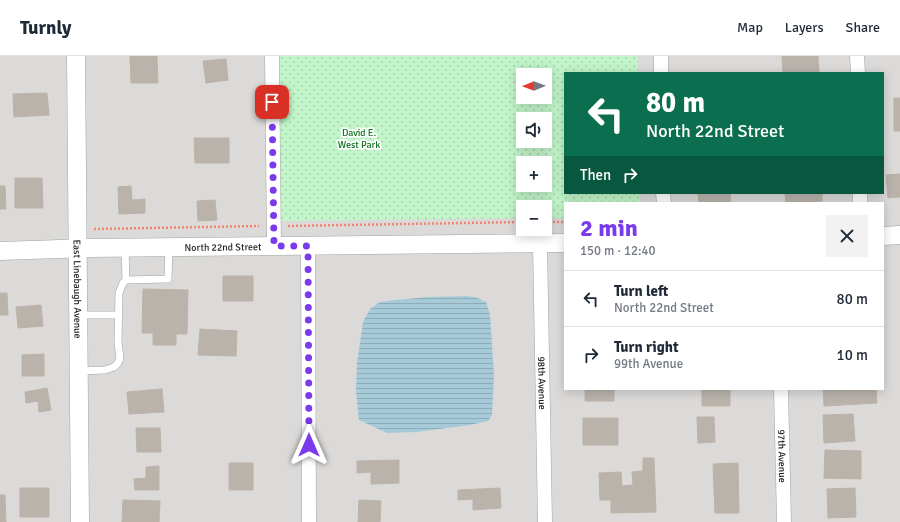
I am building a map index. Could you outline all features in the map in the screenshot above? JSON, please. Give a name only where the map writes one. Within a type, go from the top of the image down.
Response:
[{"type":"street","name":"East Linebaugh Avenue","points":[[76,56],[80,522]]},
{"type":"street","points":[[272,56],[274,246]]},
{"type":"street","points":[[661,56],[661,72]]},
{"type":"street","points":[[857,56],[858,72]]},
{"type":"street","points":[[884,236],[900,235]]},
{"type":"street","name":"North 22nd Street","points":[[0,251],[64,250],[78,248],[564,243]]},
{"type":"street","name":"98th Avenue","points":[[540,244],[545,522]]},
{"type":"street","points":[[308,246],[309,522]]},
{"type":"street","name":"97th Avenue","points":[[781,390],[784,522]]},
{"type":"lane","points":[[126,280],[168,279],[169,247]]},
{"type":"lane","points":[[79,371],[105,370],[114,367],[120,358],[118,342],[119,293],[123,283],[126,280],[126,248]]},
{"type":"lane","points":[[78,315],[119,315]]},
{"type":"path","points":[[89,229],[516,222]]},
{"type":"path","points":[[552,222],[564,222]]},
{"type":"shaded area","points":[[0,56],[900,56],[900,522],[0,522]]},
{"type":"green space","name":"David E. West Park","points":[[276,56],[638,56],[638,72],[564,72],[564,194],[640,194],[640,202],[564,202],[564,218],[552,218],[552,200],[516,200],[516,218],[278,221]]},
{"type":"water","points":[[468,296],[478,298],[486,302],[490,314],[494,376],[492,415],[488,421],[417,432],[387,433],[359,420],[356,391],[357,363],[363,322],[370,309],[380,302],[429,297]]},
{"type":"building","points":[[130,56],[157,56],[158,83],[131,83]]},
{"type":"building","points":[[782,56],[818,56],[819,72],[783,72]]},
{"type":"building","points":[[226,59],[228,80],[206,83],[203,61]]},
{"type":"building","points":[[47,93],[49,115],[14,117],[13,94]]},
{"type":"building","points":[[894,98],[900,98],[900,131],[894,131]]},
{"type":"building","points":[[194,138],[229,138],[229,163],[195,163]]},
{"type":"building","points":[[900,174],[900,197],[888,198],[886,175]]},
{"type":"building","points":[[15,178],[42,178],[43,208],[15,208]]},
{"type":"building","points":[[0,186],[5,186],[6,209],[0,209]]},
{"type":"building","points":[[131,186],[132,200],[145,199],[145,213],[119,214],[118,187]]},
{"type":"building","points":[[698,194],[730,194],[731,202],[699,202]]},
{"type":"building","points":[[785,194],[822,194],[822,201],[786,202]]},
{"type":"building","points":[[215,200],[217,220],[198,221],[197,201]]},
{"type":"building","points":[[223,276],[253,276],[253,301],[223,301]]},
{"type":"building","points":[[143,289],[188,290],[187,334],[176,334],[176,345],[153,345],[153,333],[142,333]]},
{"type":"building","points":[[0,293],[7,293],[8,315],[0,315]]},
{"type":"building","points":[[41,305],[43,326],[18,328],[16,307]]},
{"type":"building","points":[[200,329],[237,331],[236,356],[198,355]]},
{"type":"building","points":[[44,354],[44,376],[22,376],[22,355]]},
{"type":"building","points":[[47,388],[51,410],[39,412],[38,401],[26,403],[25,392]]},
{"type":"building","points":[[162,389],[164,412],[129,414],[127,392]]},
{"type":"building","points":[[585,390],[614,390],[614,401],[585,401]]},
{"type":"building","points":[[702,390],[730,390],[730,406],[702,406]]},
{"type":"building","points":[[823,390],[876,390],[877,403],[824,406]]},
{"type":"building","points":[[853,414],[855,441],[824,443],[823,415]]},
{"type":"building","points":[[697,417],[714,417],[715,442],[698,443]]},
{"type":"building","points":[[583,418],[618,418],[618,445],[583,445]]},
{"type":"building","points":[[136,428],[160,428],[161,452],[137,452]]},
{"type":"building","points":[[825,450],[861,451],[861,479],[824,478]]},
{"type":"building","points":[[643,458],[654,458],[656,512],[611,513],[611,500],[600,500],[599,473],[621,472],[622,486],[633,485],[632,472],[643,471]]},
{"type":"building","points":[[399,460],[399,483],[371,484],[371,472],[357,473],[357,461]]},
{"type":"building","points":[[229,463],[253,463],[253,490],[229,490]]},
{"type":"building","points":[[738,463],[739,513],[715,513],[713,464]]},
{"type":"building","points":[[159,466],[159,490],[135,490],[134,479],[146,478],[146,467]]},
{"type":"building","points":[[20,488],[49,488],[49,517],[20,517]]},
{"type":"building","points":[[500,488],[501,508],[473,510],[473,499],[458,500],[458,490]]},
{"type":"building","points":[[855,488],[856,517],[828,518],[827,489]]},
{"type":"building","points":[[0,495],[5,495],[6,522],[0,522]]},
{"type":"building","points":[[123,500],[160,501],[159,522],[122,522]]},
{"type":"building","points":[[359,500],[381,501],[380,522],[358,522]]},
{"type":"route","points":[[272,102],[274,246],[308,246],[309,445]]}]
